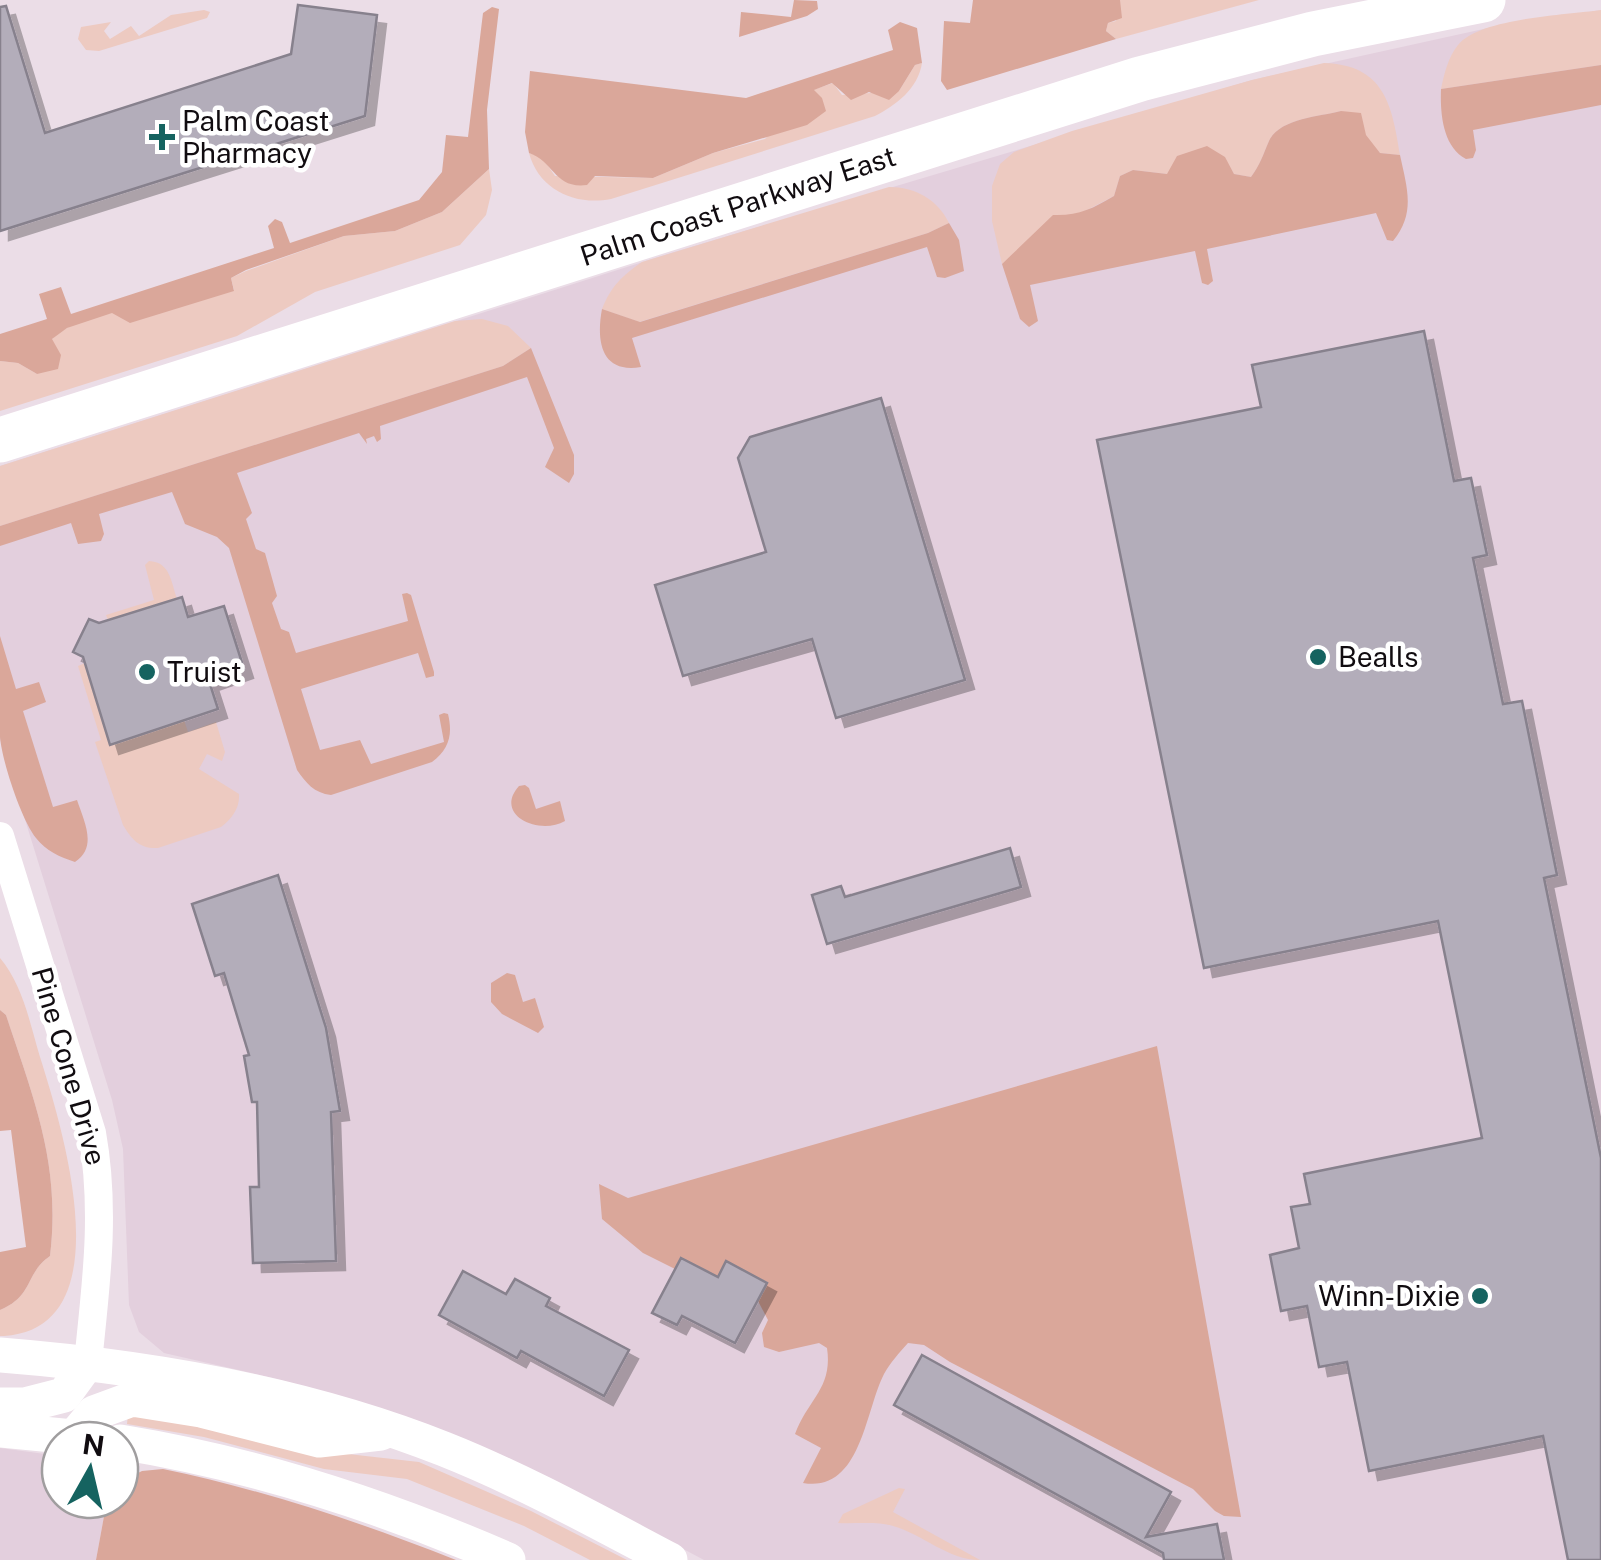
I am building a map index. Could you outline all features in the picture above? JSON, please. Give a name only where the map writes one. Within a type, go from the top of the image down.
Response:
[{"type":"main road","name":"Palm Coast Parkway East","points":[[0,440],[1121,85],[1313,34],[1484,0]]},
{"type":"street","name":"Pine Cone Drive","points":[[0,836],[92,1133],[100,1179],[101,1236],[88,1362]]},
{"type":"street","points":[[0,1355],[88,1362],[184,1376],[314,1406],[443,1449],[537,1490],[670,1560]]},
{"type":"street","points":[[0,1405],[25,1405],[64,1395],[88,1362]]},
{"type":"street","points":[[93,1420],[94,1413],[132,1399],[201,1410],[320,1440],[392,1432]]},
{"type":"street","points":[[0,1430],[40,1434]]},
{"type":"street","points":[[140,1446],[244,1466],[338,1492],[508,1560]]},
{"type":"shaded area","points":[[794,0],[817,1],[818,9],[739,37],[741,12],[791,17]]},
{"type":"shaded area","points":[[973,0],[1120,0],[1122,18],[1108,23],[1106,31],[1116,39],[947,90],[941,81],[944,21],[970,23]]},
{"type":"shaded area","points":[[1120,0],[1259,0],[1116,39],[1106,31],[1108,23],[1116,21]]},
{"type":"shaded area","points":[[492,7],[499,9],[487,110],[489,169],[442,212],[395,231],[344,236],[246,270],[231,278],[234,291],[130,323],[112,313],[67,328],[52,339],[61,355],[58,369],[37,374],[18,363],[0,361],[0,334],[47,319],[39,294],[61,287],[71,314],[274,248],[268,226],[275,219],[282,222],[290,243],[419,200],[442,172],[446,135],[468,137],[483,13]]},
{"type":"shaded area","points":[[1601,10],[1601,1560],[704,1560],[548,1477],[366,1404],[164,1353],[139,1332],[129,1305],[123,1149],[112,1100],[0,739],[0,466],[671,253],[1252,80],[1497,26]]},
{"type":"shaded area","points":[[1601,10],[1601,65],[1441,89],[1452,55],[1469,36],[1504,23]]},
{"type":"shaded area","points":[[210,12],[207,18],[99,51],[86,50],[78,39],[81,27],[111,22],[104,31],[110,39],[131,26],[139,36],[171,15]]},
{"type":"shaded area","points":[[900,22],[917,28],[922,63],[915,65],[889,100],[869,92],[851,100],[832,83],[814,90],[826,111],[807,125],[713,153],[653,178],[595,176],[587,185],[576,185],[561,179],[529,153],[525,132],[530,71],[746,98],[893,50],[888,30]]},
{"type":"shaded area","points":[[922,63],[916,81],[905,95],[875,116],[611,199],[584,200],[560,192],[541,177],[529,153],[542,157],[555,176],[653,178],[713,153],[765,139],[813,90],[833,83],[842,95],[899,91],[915,65]]},
{"type":"shaded area","points":[[1324,63],[1360,71],[1382,91],[1393,119],[1400,155],[1380,153],[1341,111],[1301,120],[1274,133],[1251,177],[1234,174],[1224,157],[1167,174],[1133,170],[1120,176],[1114,196],[1031,239],[1002,264],[992,221],[992,186],[1000,164],[1014,152],[1072,131]]},
{"type":"shaded area","points":[[1601,65],[1601,105],[1473,130],[1473,158],[1466,159],[1452,147],[1442,119],[1441,89]]},
{"type":"shaded area","points":[[1341,111],[1361,113],[1366,135],[1380,153],[1400,155],[1407,210],[1393,241],[1387,240],[1376,213],[1207,249],[1213,281],[1208,285],[1202,283],[1195,251],[1030,285],[1038,321],[1029,327],[1020,319],[1002,264],[1053,215],[1092,208],[1114,196],[1120,176],[1133,170],[1167,174],[1177,156],[1207,146],[1225,157],[1234,174],[1251,177],[1269,141],[1282,127]]},
{"type":"shaded area","points":[[489,169],[492,190],[486,215],[460,245],[315,292],[237,336],[0,411],[0,361],[18,363],[37,374],[53,338],[66,328],[138,306],[234,290],[231,278],[246,271],[344,236],[395,231],[442,212]]},
{"type":"shaded area","points":[[889,187],[924,196],[949,223],[928,233],[639,322],[602,309],[618,282],[642,262]]},
{"type":"shaded area","points":[[949,223],[959,240],[964,271],[937,277],[927,247],[632,338],[641,367],[617,365],[604,353],[600,333],[602,309],[640,322],[928,233]]},
{"type":"shaded area","points":[[482,319],[508,326],[531,348],[503,366],[0,526],[0,466],[455,321]]},
{"type":"shaded area","points":[[531,348],[574,455],[574,474],[569,483],[545,467],[554,448],[527,377],[380,426],[381,439],[377,442],[374,436],[366,439],[367,444],[359,433],[237,473],[252,513],[246,519],[256,549],[265,553],[277,596],[272,603],[281,629],[289,632],[296,653],[408,621],[402,594],[411,595],[434,676],[426,678],[418,653],[301,689],[320,750],[360,740],[371,764],[444,742],[439,715],[448,714],[448,741],[432,762],[331,795],[307,783],[297,770],[229,548],[217,537],[185,524],[172,492],[99,514],[104,534],[101,541],[78,544],[71,523],[0,546],[0,526],[503,366]]},
{"type":"shaded area","points":[[149,561],[166,569],[177,599],[108,620],[106,615],[154,600],[145,565]]},
{"type":"shaded area","points":[[0,636],[16,689],[39,682],[46,702],[23,711],[53,807],[77,800],[83,816],[88,841],[75,862],[44,847],[36,838],[13,789],[0,737]]},
{"type":"shaded area","points":[[85,663],[110,745],[184,720],[188,732],[216,722],[225,752],[222,761],[207,754],[199,769],[239,794],[237,808],[225,824],[158,848],[141,845],[130,835],[123,825],[95,742],[101,740],[78,666]]},
{"type":"shaded area","points":[[525,785],[536,809],[560,801],[565,821],[543,826],[515,814],[512,796],[519,786]]},
{"type":"shaded area","points":[[0,958],[20,992],[50,1089],[70,1174],[76,1220],[74,1263],[64,1299],[41,1325],[4,1336],[0,1336],[0,1310],[19,1298],[50,1256],[52,1191],[43,1133],[6,1015],[0,1010]]},
{"type":"shaded area","points":[[507,973],[515,975],[523,1002],[535,998],[544,1027],[538,1033],[502,1014],[491,1002],[491,983]]},
{"type":"shaded area","points":[[0,1010],[6,1015],[43,1133],[52,1191],[52,1223],[50,1256],[19,1298],[0,1310],[0,1252],[26,1247],[11,1130],[0,1131]]},
{"type":"shaded area","points":[[1157,1046],[1241,1517],[1224,1516],[1193,1489],[924,1345],[908,1343],[884,1374],[849,1463],[822,1483],[803,1483],[821,1448],[795,1434],[823,1384],[827,1348],[819,1343],[779,1352],[764,1347],[762,1333],[768,1320],[758,1301],[767,1282],[727,1262],[718,1277],[681,1258],[675,1269],[643,1253],[602,1219],[599,1184],[628,1198]]},
{"type":"shaded area","points":[[128,1413],[330,1452],[419,1462],[531,1511],[627,1560],[590,1560],[524,1526],[407,1479],[324,1469],[204,1437],[140,1426],[140,1420],[127,1420]]},
{"type":"shaded area","points":[[0,1448],[40,1453],[40,1520],[103,1520],[96,1560],[0,1560]]},
{"type":"shaded area","points":[[163,1469],[238,1487],[311,1508],[456,1560],[96,1560],[103,1520],[140,1520],[142,1471]]},
{"type":"shaded area","points":[[899,1488],[905,1489],[893,1512],[980,1560],[957,1556],[893,1526],[838,1523],[843,1514]]},
{"type":"building","points":[[298,5],[377,15],[365,116],[0,231],[0,7],[6,6],[45,133],[291,54]]},
{"type":"building","points":[[1424,331],[1454,481],[1471,478],[1487,555],[1473,558],[1503,704],[1522,701],[1557,875],[1544,878],[1601,1158],[1601,1560],[1568,1560],[1543,1436],[1369,1471],[1347,1362],[1319,1367],[1307,1306],[1281,1311],[1270,1255],[1299,1248],[1291,1207],[1310,1204],[1304,1174],[1482,1138],[1438,921],[1204,968],[1097,440],[1261,407],[1252,365]]},
{"type":"building","points":[[881,398],[965,680],[836,718],[812,639],[683,676],[655,585],[766,552],[738,458],[750,437]]},
{"type":"building","name":"Truist","points":[[182,597],[188,617],[224,606],[244,669],[209,681],[218,709],[110,745],[83,657],[73,652],[89,619],[99,623]]},
{"type":"building","points":[[1010,848],[1021,887],[827,944],[812,895],[841,886],[845,897]]},
{"type":"building","points":[[278,875],[326,1028],[340,1111],[331,1112],[336,1261],[253,1263],[250,1187],[259,1187],[257,1102],[252,1102],[244,1056],[249,1055],[224,973],[215,976],[192,904]]},
{"type":"building","points":[[681,1258],[718,1277],[726,1261],[767,1283],[735,1343],[682,1316],[677,1325],[652,1313]]},
{"type":"building","points":[[463,1271],[506,1294],[515,1279],[550,1298],[546,1306],[629,1350],[604,1396],[521,1351],[517,1358],[439,1315]]},
{"type":"building","points":[[922,1355],[1171,1492],[1146,1537],[1217,1524],[1224,1560],[1164,1560],[1163,1553],[894,1405]]},
{"type":"place","name":"Palm Coast Pharmacy","points":[[162,137]]},
{"type":"place","name":"Bealls","points":[[1318,657]]},
{"type":"place","name":"Truist","points":[[147,672]]},
{"type":"place","name":"Winn-Dixie","points":[[1480,1296]]}]
